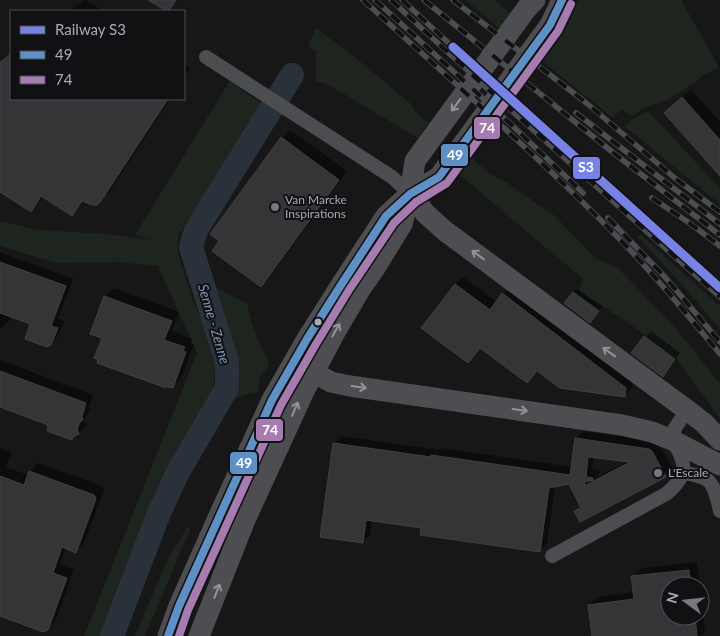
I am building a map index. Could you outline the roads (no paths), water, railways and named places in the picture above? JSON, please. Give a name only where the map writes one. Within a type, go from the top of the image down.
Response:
[{"type":"main road","points":[[535,0],[484,65],[416,161],[410,194],[426,214],[445,231],[687,410],[720,440]]},
{"type":"main road","points":[[199,636],[326,308],[386,216],[410,194],[550,0]]},
{"type":"main road","points":[[410,194],[439,177],[550,25],[562,0]]},
{"type":"main road","points":[[304,367],[331,382],[350,386],[622,425],[652,432],[672,440],[720,465]]},
{"type":"main road","points":[[168,636],[179,606],[268,409],[304,367]]},
{"type":"street","points":[[206,56],[392,177],[410,194]]},
{"type":"street","points":[[552,556],[666,494],[677,485],[683,465],[679,452],[672,440],[674,428],[687,410]]},
{"type":"street","points":[[682,473],[699,475],[707,479],[714,488],[720,511]]},
{"type":"waterway","name":"Senne - Zenne","points":[[112,636],[159,513],[178,472],[227,388],[227,362],[191,247],[196,230],[292,75]]},
{"type":"railway","points":[[363,0],[499,123],[599,218],[654,276],[720,354]]},
{"type":"railway","points":[[375,0],[498,112],[583,193]]},
{"type":"railway","points":[[391,0],[720,297]]},
{"type":"railway","points":[[402,0],[453,47]]},
{"type":"railway","points":[[424,0],[611,151],[720,235]]},
{"type":"railway","points":[[453,0],[584,101],[676,179],[720,212]]},
{"type":"railway","points":[[576,113],[720,224]]},
{"type":"railway","points":[[652,198],[720,246]]},
{"type":"railway","points":[[608,218],[665,277],[720,342]]},
{"type":"rail line","name":"S3","points":[[453,47],[720,288]]},
{"type":"place","name":"Van Marcke Inspirations","points":[[275,207]]},
{"type":"place","name":"L'Escale","points":[[658,473]]}]
